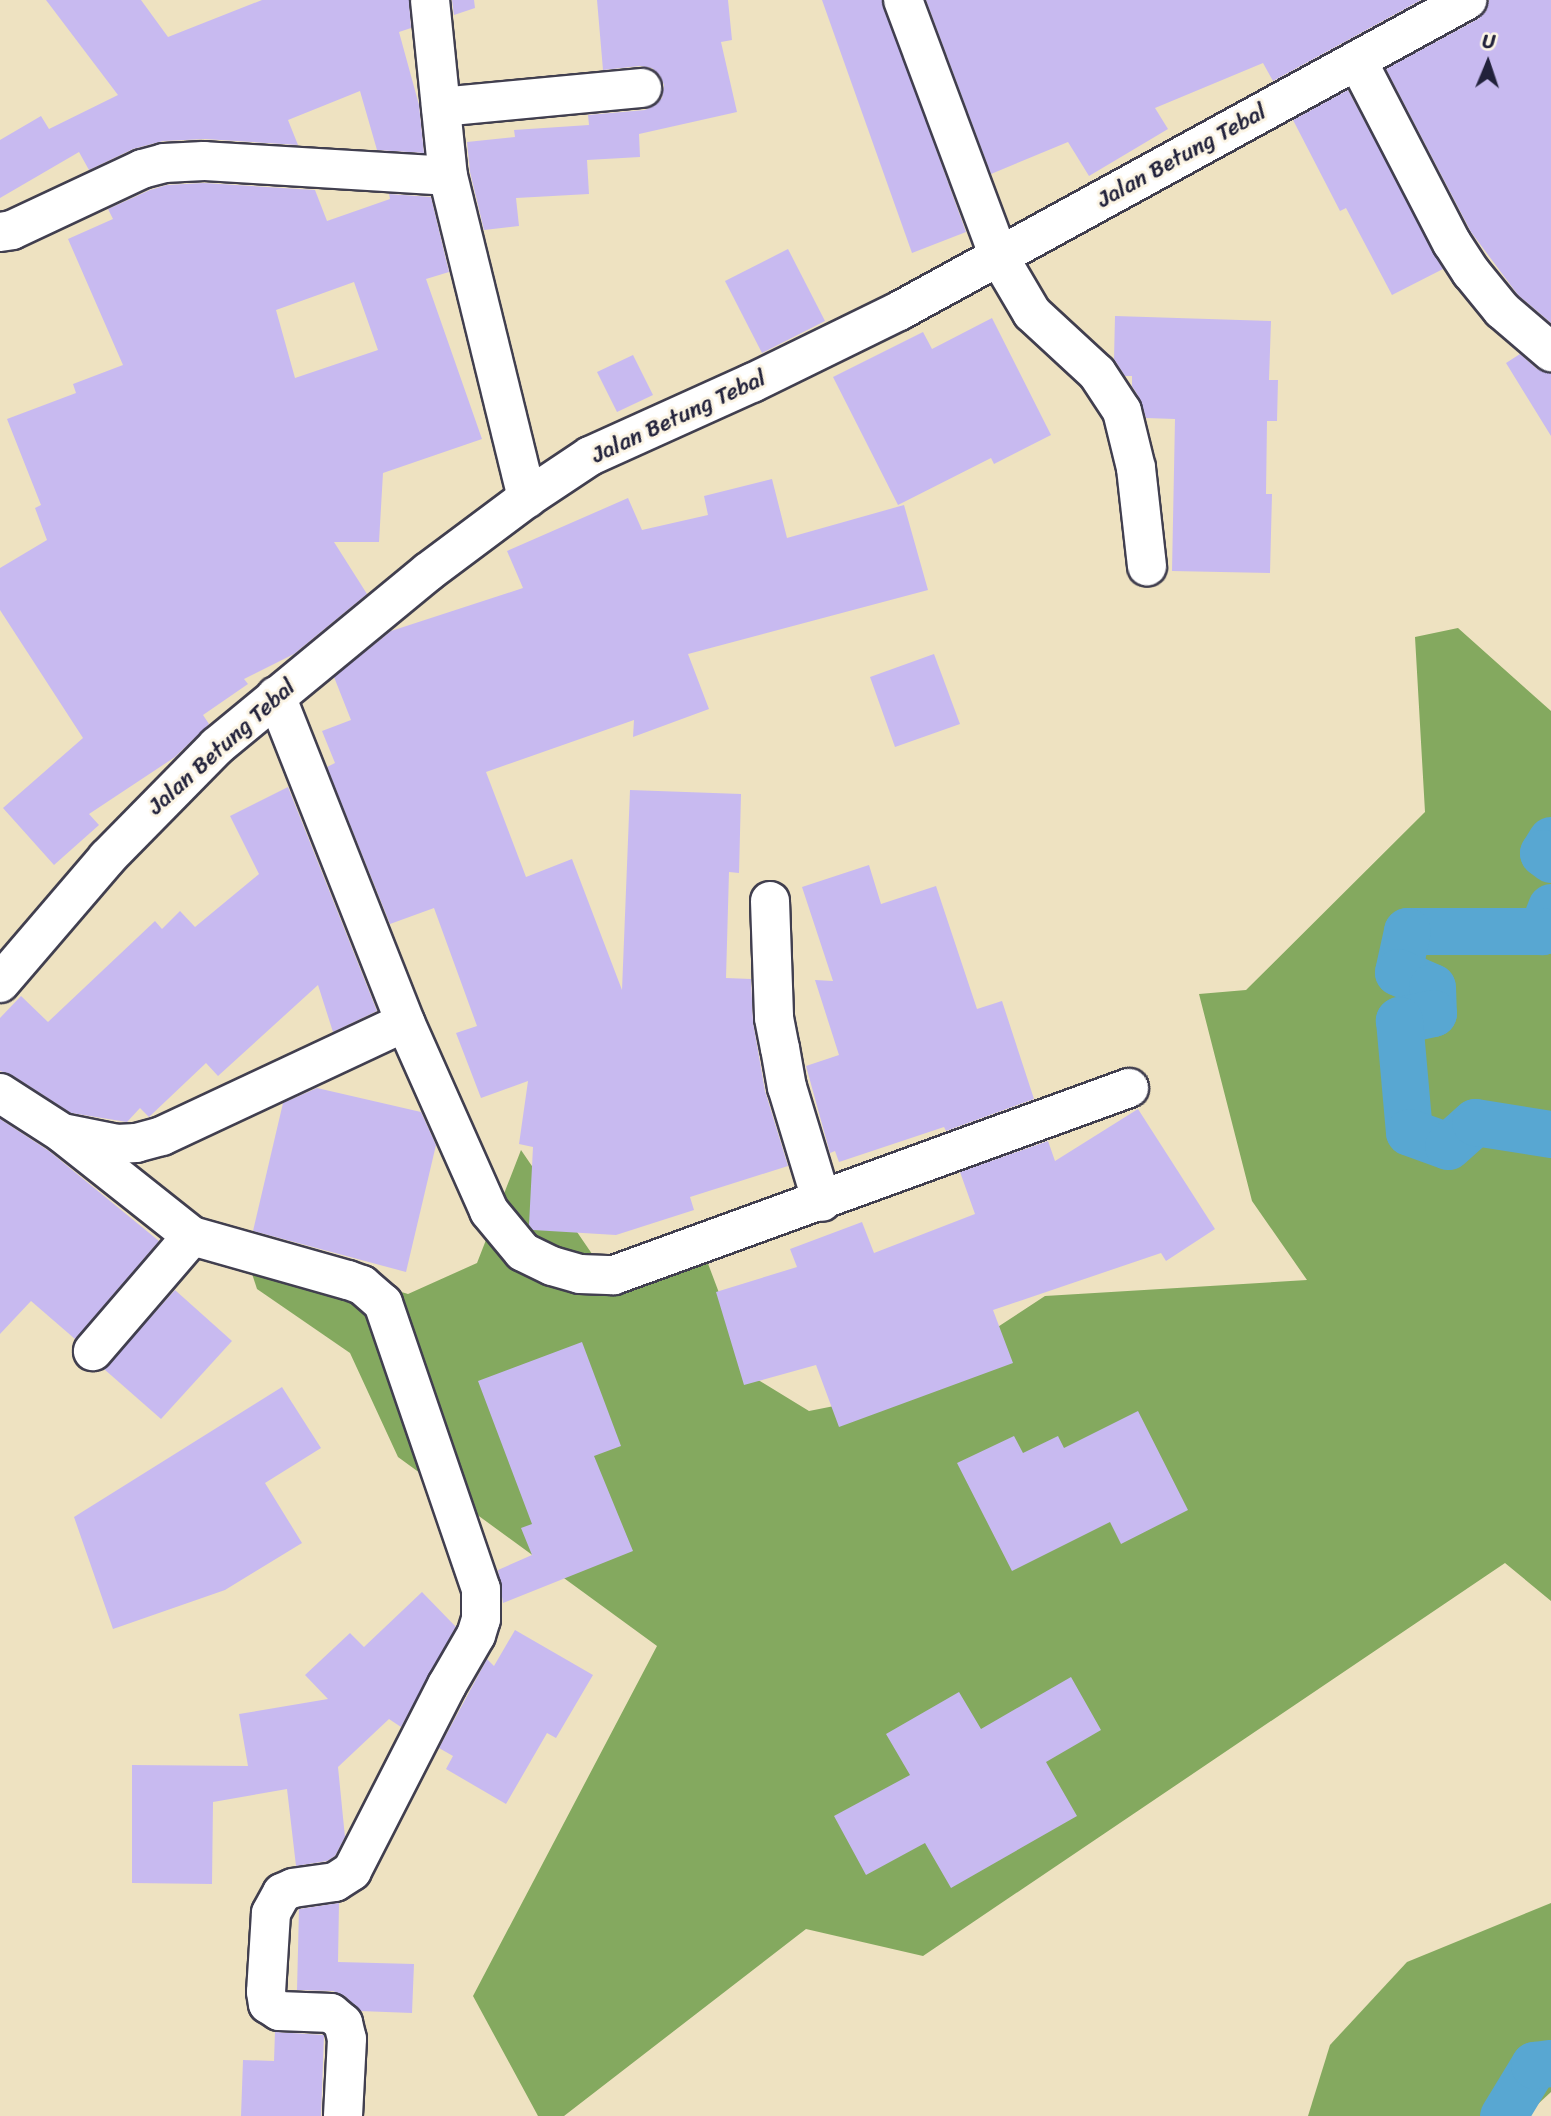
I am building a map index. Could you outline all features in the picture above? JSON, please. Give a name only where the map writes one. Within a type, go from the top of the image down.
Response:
[{"type":"street","points":[[430,0],[448,176],[527,498]]},
{"type":"street","points":[[903,0],[999,257],[1032,313],[1097,373],[1122,411],[1136,468],[1147,566]]},
{"type":"street","name":"Jalan Betung Tebal","points":[[0,983],[107,858],[172,790],[276,696],[481,530],[527,498],[590,456],[764,377],[999,257],[1467,0]]},
{"type":"street","points":[[1357,60],[1452,243],[1471,272],[1502,310],[1551,352]]},
{"type":"street","points":[[441,107],[642,88]]},
{"type":"street","points":[[0,232],[12,230],[142,169],[164,163],[204,161],[448,176]]},
{"type":"street","points":[[276,696],[405,1022],[489,1211],[523,1252],[552,1266],[580,1274],[614,1275],[822,1202],[1129,1088]]},
{"type":"street","points":[[770,901],[775,1018],[779,1048],[786,1087],[822,1202]]},
{"type":"street","points":[[62,1133],[92,1142],[117,1144],[136,1143],[162,1136],[405,1022]]},
{"type":"street","points":[[0,1093],[62,1133],[192,1236],[348,1280],[373,1292],[383,1303],[481,1589],[481,1619],[476,1635],[447,1685],[352,1871],[335,1881],[293,1888],[282,1893],[271,1913],[265,1992],[268,2004],[279,2011],[331,2013],[344,2023],[347,2039],[343,2116]]},
{"type":"street","points":[[93,1351],[192,1236]]},
{"type":"green space","points":[[1458,628],[1551,711],[1551,1601],[1505,1563],[923,1956],[806,1929],[564,2116],[538,2116],[473,1996],[657,1646],[398,1457],[350,1353],[257,1289],[242,1243],[408,1294],[477,1263],[521,1150],[603,1270],[704,1253],[750,1375],[809,1411],[895,1394],[1045,1296],[1307,1280],[1252,1201],[1199,994],[1246,990],[1425,812],[1415,637]]},
{"type":"green space","points":[[1551,1903],[1551,2092],[1525,2116],[1308,2116],[1330,2045],[1407,1962]]},
{"type":"building","points":[[46,0],[141,0],[168,37],[262,0],[409,0],[411,28],[399,32],[419,105],[424,153],[377,150],[360,91],[288,120],[298,145],[205,139],[163,141],[133,149],[89,170],[79,152],[0,198],[0,140],[41,116],[49,129],[118,95]]},
{"type":"building","points":[[452,0],[474,0],[475,8],[454,15]]},
{"type":"building","points":[[597,0],[728,0],[732,40],[721,42],[737,112],[639,134],[640,157],[587,160],[589,194],[516,198],[519,226],[484,230],[470,172],[467,142],[515,137],[514,130],[589,125],[588,115],[645,110],[662,98],[664,85],[652,68],[640,66],[603,70]]},
{"type":"building","points":[[822,0],[882,0],[966,232],[912,253]]},
{"type":"building","points":[[926,0],[1421,0],[1273,81],[1263,63],[1155,108],[1168,129],[1089,176],[1068,142],[991,174]]},
{"type":"building","points":[[1489,0],[1551,0],[1551,323],[1518,295],[1471,232],[1386,69],[1478,19],[1486,11]]},
{"type":"building","points":[[1348,90],[1443,269],[1392,295],[1346,208],[1340,211],[1293,120]]},
{"type":"building","points":[[204,183],[315,190],[327,221],[390,199],[389,194],[431,197],[449,272],[426,279],[482,439],[383,473],[379,542],[334,542],[367,594],[294,654],[244,679],[248,684],[203,715],[209,724],[175,757],[89,814],[99,825],[54,865],[3,808],[83,738],[0,610],[0,568],[47,540],[35,508],[41,505],[7,419],[76,393],[73,384],[123,365],[68,239],[113,219],[108,209],[167,185]],"holes":[[[354,282],[378,350],[295,378],[276,310]]]},
{"type":"building","points":[[788,249],[825,321],[762,353],[725,281]]},
{"type":"building","points":[[1115,316],[1271,321],[1269,380],[1278,380],[1277,421],[1267,421],[1266,494],[1272,494],[1270,573],[1172,571],[1175,419],[1146,418],[1140,399],[1132,386],[1132,376],[1125,376],[1114,359]]},
{"type":"building","points":[[992,318],[1051,435],[994,464],[991,458],[898,505],[833,377],[923,332],[932,349]]},
{"type":"building","points":[[1520,354],[1537,369],[1551,373],[1551,436],[1506,363]]},
{"type":"building","points":[[633,355],[653,395],[617,412],[597,372]]},
{"type":"building","points":[[772,479],[787,538],[904,505],[928,590],[688,654],[709,709],[633,737],[634,720],[486,772],[526,877],[572,859],[622,990],[630,790],[741,794],[739,873],[729,872],[726,978],[751,979],[753,1022],[765,1091],[788,1166],[690,1197],[694,1210],[616,1235],[533,1230],[529,1225],[533,1147],[519,1144],[528,1081],[481,1098],[456,1033],[477,1026],[434,908],[390,924],[327,767],[335,763],[322,731],[351,720],[334,677],[391,631],[523,588],[507,551],[628,498],[642,530],[708,515],[704,496]]},
{"type":"building","points":[[934,654],[960,724],[895,747],[870,677]]},
{"type":"building","points":[[288,787],[377,1011],[333,1032],[318,985],[218,1076],[206,1063],[149,1117],[140,1108],[127,1122],[71,1113],[12,1075],[0,1071],[0,1018],[21,996],[48,1022],[155,921],[162,929],[180,911],[195,927],[259,874],[230,816]]},
{"type":"building","points":[[869,865],[881,904],[936,886],[977,1009],[1002,1001],[1034,1099],[946,1131],[944,1127],[839,1162],[835,1151],[830,1153],[806,1066],[839,1055],[815,980],[833,981],[802,887]]},
{"type":"building","points":[[317,1088],[421,1112],[436,1145],[406,1272],[253,1231],[283,1103]]},
{"type":"building","points":[[1138,1109],[1215,1229],[1166,1261],[1161,1253],[993,1310],[1013,1363],[839,1427],[816,1365],[744,1385],[716,1292],[797,1267],[790,1249],[862,1222],[874,1253],[975,1214],[960,1172],[1048,1141],[1055,1161]]},
{"type":"building","points":[[0,1119],[49,1151],[159,1241],[75,1339],[31,1301],[0,1334]]},
{"type":"building","points":[[175,1290],[232,1341],[161,1419],[104,1369]]},
{"type":"building","points":[[582,1342],[621,1446],[594,1456],[633,1551],[503,1603],[498,1570],[532,1555],[521,1528],[532,1524],[478,1381]]},
{"type":"building","points":[[282,1387],[321,1448],[265,1483],[302,1543],[225,1590],[113,1629],[74,1517]]},
{"type":"building","points":[[1138,1411],[1188,1510],[1121,1544],[1110,1522],[1012,1571],[957,1463],[1014,1436],[1023,1453],[1058,1436],[1064,1448]]},
{"type":"building","points":[[422,1592],[456,1627],[401,1727],[389,1719],[338,1767],[345,1837],[335,1856],[327,1861],[296,1866],[287,1789],[213,1802],[212,1884],[132,1883],[132,1765],[248,1766],[239,1714],[328,1699],[305,1675],[350,1633],[364,1647]]},
{"type":"building","points":[[515,1630],[593,1675],[556,1738],[547,1733],[506,1804],[446,1769],[453,1756],[439,1748],[487,1659],[494,1666]]},
{"type":"building","points":[[1071,1677],[1101,1730],[1046,1762],[1077,1816],[951,1888],[925,1843],[866,1875],[834,1816],[910,1775],[886,1734],[959,1692],[981,1729]]},
{"type":"building","points":[[339,1903],[338,1962],[414,1964],[412,2013],[360,2011],[345,1996],[333,1991],[297,1990],[299,1909]]},
{"type":"building","points":[[275,2032],[324,2035],[321,2116],[241,2116],[243,2060],[274,2061]]},
{"type":"waterway","points":[[1551,840],[1543,853],[1551,859]]},
{"type":"waterway","points":[[1551,907],[1542,931],[1407,931],[1398,972],[1432,987],[1433,1013],[1399,1020],[1409,1132],[1448,1146],[1475,1122],[1551,1134]]},
{"type":"waterway","points":[[1503,2116],[1534,2065],[1551,2063]]}]
